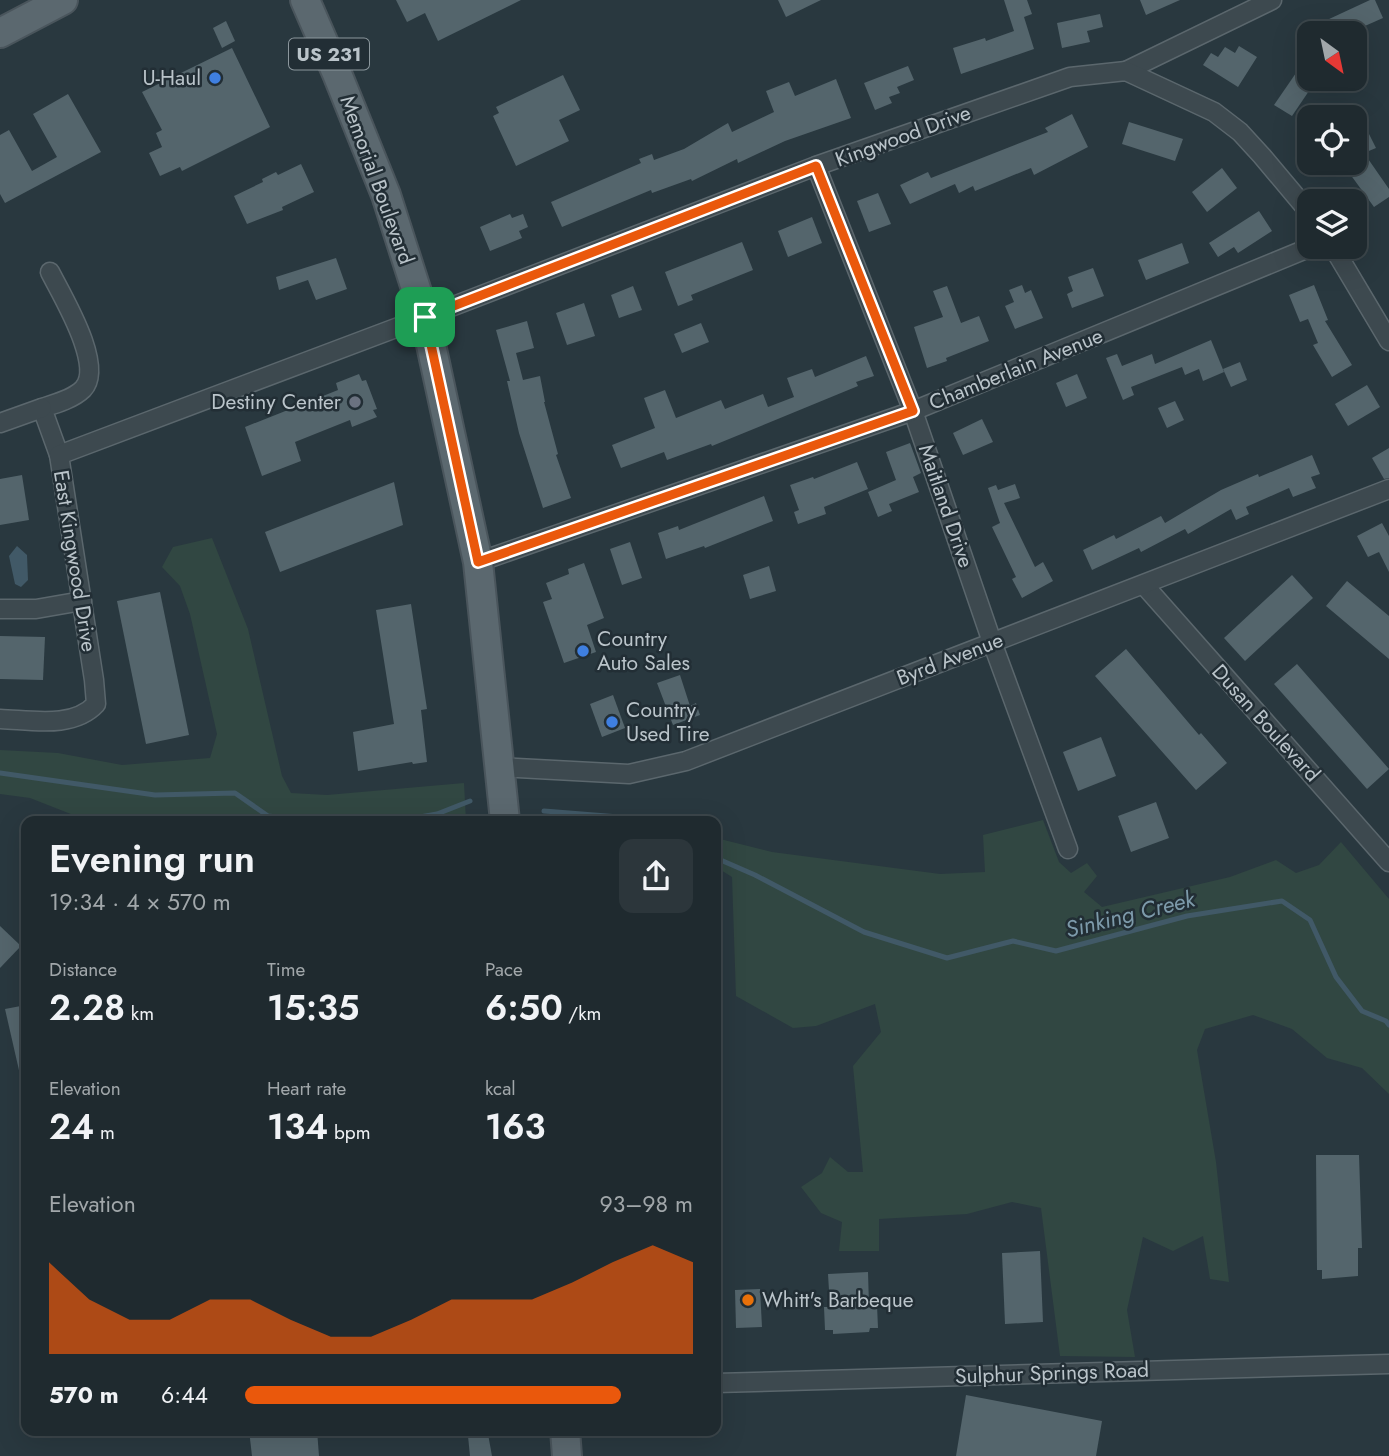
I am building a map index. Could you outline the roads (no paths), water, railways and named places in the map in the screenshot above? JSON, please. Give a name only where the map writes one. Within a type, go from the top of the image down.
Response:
[{"type":"main road","points":[[0,33],[63,0]]},
{"type":"main road","name":"Memorial Boulevard","points":[[305,0],[386,195],[425,317],[478,562],[505,816]]},
{"type":"main road","points":[[565,1436],[567,1456]]},
{"type":"street","points":[[1126,71],[1272,0]]},
{"type":"street","name":"Kingwood Drive","points":[[425,317],[816,166],[1070,76],[1126,71]]},
{"type":"street","points":[[1126,71],[1214,112],[1240,132],[1297,198]]},
{"type":"street","name":"Maitland Drive","points":[[816,166],[913,411],[992,642],[1068,849]]},
{"type":"street","name":"Chamberlain Avenue","points":[[478,562],[913,411],[1297,253]]},
{"type":"street","points":[[1339,259],[1389,341]]},
{"type":"street","points":[[0,423],[64,401],[83,389],[90,375],[88,355],[50,272]]},
{"type":"street","name":"East Kingwood Drive","points":[[0,719],[55,721],[86,714],[96,705],[59,454],[425,317]]},
{"type":"street","points":[[42,408],[59,454]]},
{"type":"street","name":"Byrd Avenue","points":[[500,767],[629,774],[686,761],[1389,489]]},
{"type":"street","name":"Dusan Boulevard","points":[[1144,585],[1389,862]]},
{"type":"street","points":[[0,609],[36,609],[82,601]]},
{"type":"street","name":"Sulphur Springs Road","points":[[721,1383],[1389,1364]]},
{"type":"water","points":[[17,546],[27,555],[28,580],[21,587],[15,584],[9,556]]},
{"type":"waterway","points":[[0,773],[155,795],[235,793],[268,816]]},
{"type":"waterway","points":[[426,816],[470,801]]},
{"type":"waterway","name":"Sinking Creek","points":[[544,811],[606,816]]},
{"type":"waterway","name":"Sinking Creek","points":[[721,860],[864,932],[947,958],[1013,941],[1056,951],[1187,916],[1282,901],[1310,920],[1336,977],[1362,1011],[1386,1021],[1389,1025]]},
{"type":"place","name":"U-Haul","points":[[215,78]]},
{"type":"place","name":"Destiny Center","points":[[355,402]]},
{"type":"place","name":"Country Auto Sales","points":[[583,651]]},
{"type":"place","name":"Country Used Tire","points":[[612,722]]},
{"type":"place","name":"Whitt's Barbeque","points":[[748,1300]]}]
